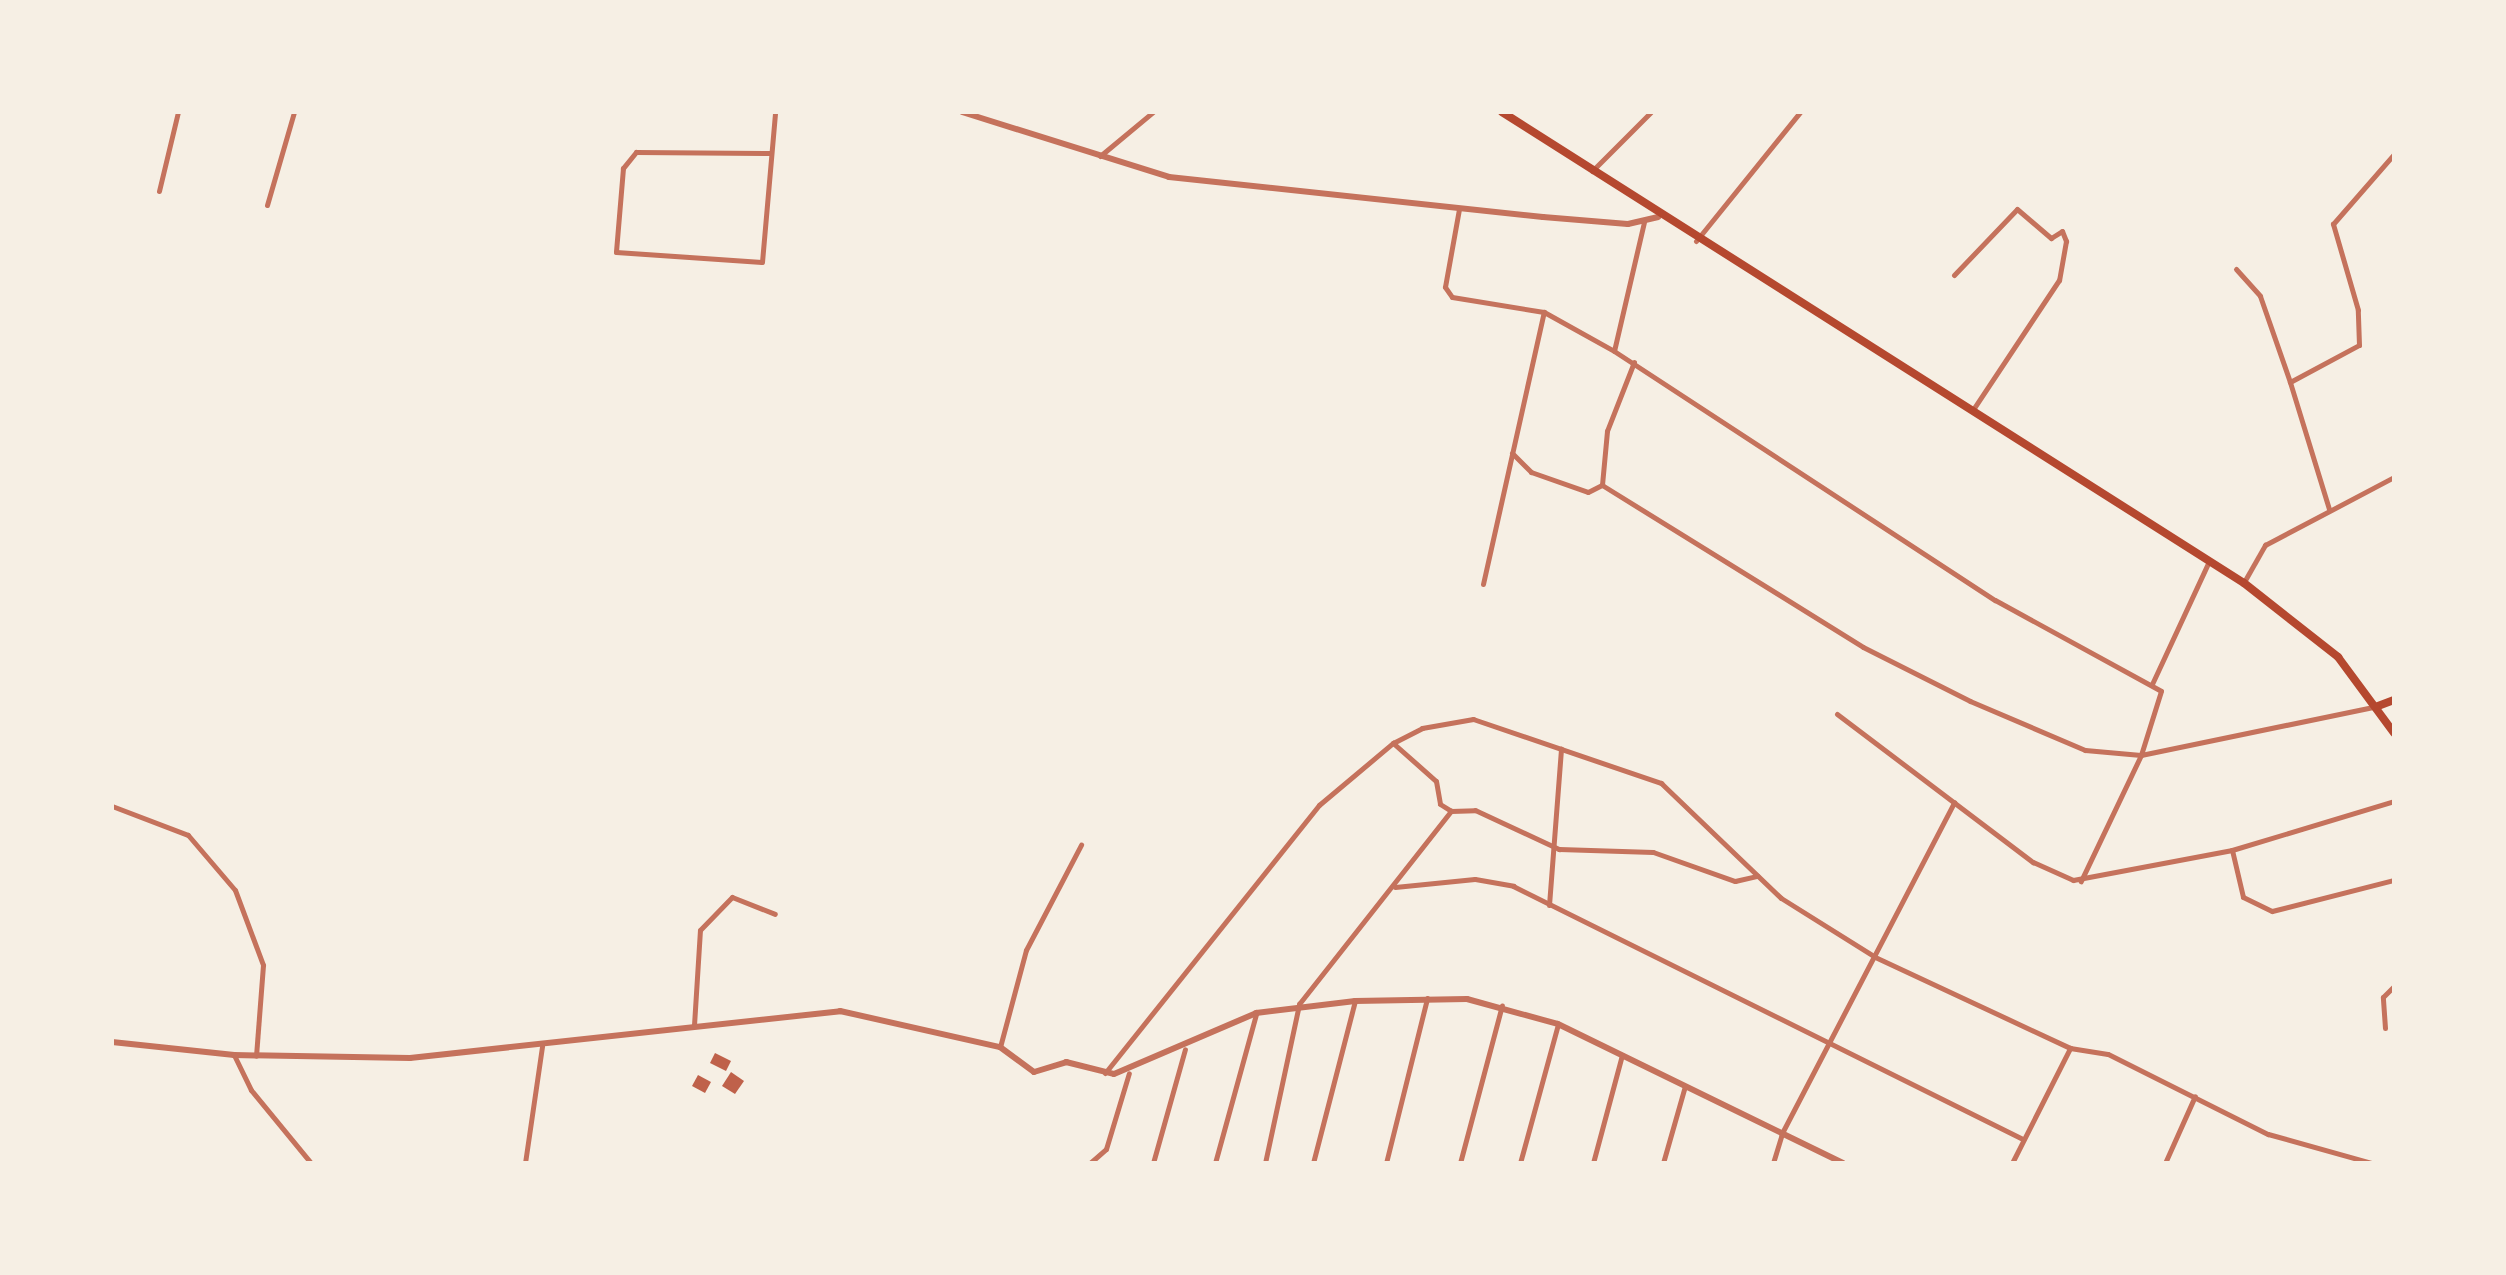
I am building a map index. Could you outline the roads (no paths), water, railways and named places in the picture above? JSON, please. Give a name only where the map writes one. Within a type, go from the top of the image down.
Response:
[{"type":"main road","points":[[1502,112],[1658,217],[2244,583],[2338,657],[2378,706],[2394,733]]},
{"type":"main road","points":[[2378,706],[2394,700]]},
{"type":"street","points":[[159,191],[178,112]]},
{"type":"street","points":[[267,205],[294,112]]},
{"type":"street","points":[[771,153],[636,152],[623,168],[616,252],[762,262],[775,112]]},
{"type":"street","points":[[962,112],[1100,157],[1184,179],[1459,209],[1644,222],[1658,217]]},
{"type":"street","points":[[1100,157],[1153,112]]},
{"type":"street","points":[[1591,172],[1651,112]]},
{"type":"street","points":[[1696,241],[1800,112]]},
{"type":"street","points":[[2290,382],[2359,345],[2358,310],[2333,224],[2394,154]]},
{"type":"street","points":[[1459,209],[1447,292],[1483,306],[1503,310],[1517,303],[1544,312],[1634,362],[2022,617],[2161,691],[2160,706],[2141,755],[2081,881]]},
{"type":"street","points":[[1954,275],[2017,209],[2051,238],[2062,231],[2066,241],[2059,280],[1972,412]]},
{"type":"street","points":[[1614,351],[1644,222]]},
{"type":"street","points":[[2236,269],[2260,296],[2329,509]]},
{"type":"street","points":[[1483,584],[1544,312]]},
{"type":"street","points":[[1602,485],[1603,445],[1634,362]]},
{"type":"street","points":[[1512,452],[1531,472],[1588,492],[1602,485]]},
{"type":"street","points":[[2244,583],[2265,545],[2394,477]]},
{"type":"street","points":[[1602,485],[1891,662],[2073,745],[2141,755],[2378,706]]},
{"type":"street","points":[[2152,684],[2209,561]]},
{"type":"street","points":[[1837,714],[2033,862],[2081,881],[2232,850],[2394,801]]},
{"type":"street","points":[[1104,1073],[1319,805],[1393,743],[1422,728],[1473,719],[1661,783],[1757,876],[1875,957],[2070,1048],[2108,1054],[2276,1137],[2372,1163]]},
{"type":"street","points":[[1393,743],[1436,781],[1440,804],[1451,811],[1475,810],[1559,849],[1653,852],[1735,881],[1757,876]]},
{"type":"street","points":[[1549,905],[1559,849],[1561,748]]},
{"type":"street","points":[[1773,1163],[1782,1133],[1833,1046],[1954,802]]},
{"type":"street","points":[[112,806],[188,835],[235,890],[263,965],[256,1056]]},
{"type":"street","points":[[1265,1163],[1299,1004],[1451,811]]},
{"type":"street","points":[[1000,1047],[1031,939],[1081,845]]},
{"type":"street","points":[[2232,850],[2243,897],[2272,911],[2394,880]]},
{"type":"street","points":[[1394,887],[1487,880],[1549,905],[2023,1139]]},
{"type":"street","points":[[694,1025],[700,930],[732,897],[775,914]]},
{"type":"street","points":[[2385,1028],[2383,997],[2394,986]]},
{"type":"street","points":[[1386,1163],[1427,997]]},
{"type":"street","points":[[112,1042],[234,1055],[410,1058],[542,1046],[694,1025],[840,1011],[1000,1047],[1034,1072],[1066,1062],[1104,1073],[1129,1073],[1256,1013],[1299,1004],[1427,997],[1502,1005],[1558,1024],[1843,1163]]},
{"type":"street","points":[[1313,1163],[1355,1001]]},
{"type":"street","points":[[1460,1163],[1502,1005]]},
{"type":"street","points":[[1215,1163],[1256,1013]]},
{"type":"street","points":[[1520,1163],[1558,1024]]},
{"type":"street","points":[[525,1163],[542,1046]]},
{"type":"street","points":[[2012,1163],[2070,1048]]},
{"type":"street","points":[[1153,1163],[1185,1049]]},
{"type":"street","points":[[234,1055],[251,1090],[311,1163]]},
{"type":"street","points":[[1593,1163],[1622,1055]]},
{"type":"street","points":[[1090,1163],[1106,1149],[1129,1073]]},
{"type":"street","points":[[1663,1163],[1685,1086]]},
{"type":"street","points":[[2165,1163],[2195,1096]]}]
